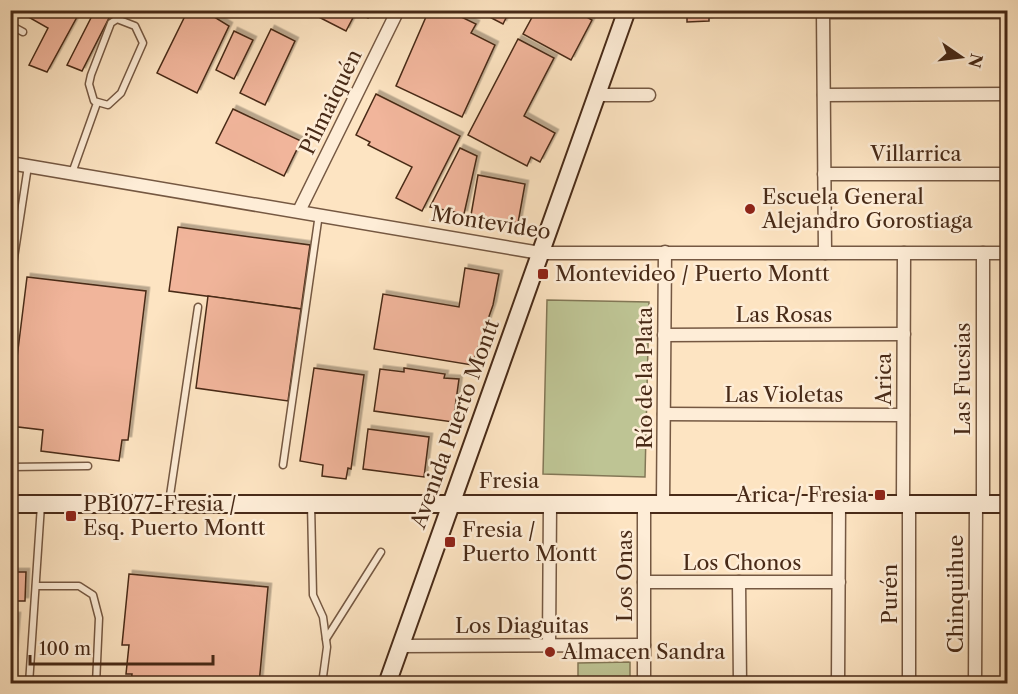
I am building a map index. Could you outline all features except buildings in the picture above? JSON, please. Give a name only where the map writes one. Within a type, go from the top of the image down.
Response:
[{"type":"street","name":"Pilmaiquén","points":[[299,211],[398,10]]},
{"type":"street","name":"Avenida Puerto Montt","points":[[387,684],[627,10]]},
{"type":"street","points":[[825,253],[823,11],[1008,12]]},
{"type":"street","points":[[824,94],[1008,94]]},
{"type":"street","points":[[597,95],[649,95]]},
{"type":"street","name":"Montevideo","points":[[10,163],[540,253],[1008,254]]},
{"type":"street","name":"Villarrica","points":[[824,174],[1008,174]]},
{"type":"street","name":"Río de la Plata","points":[[663,504],[665,252]]},
{"type":"street","name":"Arica","points":[[904,253],[903,415],[906,504]]},
{"type":"street","name":"Las Fucsias","points":[[979,504],[983,253]]},
{"type":"street","name":"Las Rosas","points":[[664,335],[903,334]]},
{"type":"street","name":"Las Violetas","points":[[664,414],[903,415]]},
{"type":"street","name":"Fresia","points":[[10,504],[1008,504]]},
{"type":"street","points":[[549,645],[550,504]]},
{"type":"street","name":"Los Onas","points":[[644,504],[644,684]]},
{"type":"street","points":[[838,684],[839,504]]},
{"type":"street","name":"Purén","points":[[906,504],[909,684]]},
{"type":"street","name":"Chinquihue","points":[[975,684],[979,504]]},
{"type":"street","name":"Los Chonos","points":[[645,582],[839,582]]},
{"type":"street","points":[[739,582],[740,684]]},
{"type":"street","name":"Los Diaguitas","points":[[400,646],[645,645]]},
{"type":"lane","points":[[123,20],[140,33],[144,43],[142,51],[115,100],[108,105],[97,103],[90,92],[91,75],[111,23],[123,20]]},
{"type":"lane","points":[[10,25],[23,32]]},
{"type":"lane","points":[[71,174],[97,103]]},
{"type":"lane","points":[[10,284],[28,166]]},
{"type":"lane","points":[[283,465],[319,214]]},
{"type":"lane","points":[[169,504],[198,307]]},
{"type":"lane","points":[[10,310],[10,321]]},
{"type":"lane","points":[[10,467],[88,466]]},
{"type":"lane","points":[[28,684],[41,504]]},
{"type":"lane","points":[[311,504],[313,595],[323,616],[326,639],[322,684]]},
{"type":"lane","points":[[326,639],[381,552]]},
{"type":"lane","points":[[36,586],[79,586],[93,595],[99,618],[96,684]]},
{"type":"green space","points":[[547,300],[649,302],[645,477],[543,474]]},
{"type":"green space","points":[[630,662],[630,683],[578,683],[578,663]]},
{"type":"place","name":"Escuela General Alejandro Gorostiaga","points":[[750,209]]},
{"type":"place","name":"Montevideo / Puerto Montt","points":[[543,274]]},
{"type":"place","name":"Arica / Fresia","points":[[880,495]]},
{"type":"place","name":"PB1077-Fresia / Esq. Puerto Montt","points":[[71,516]]},
{"type":"place","name":"Fresia / Puerto Montt","points":[[450,542]]},
{"type":"place","name":"Almacen Sandra","points":[[550,652]]}]
